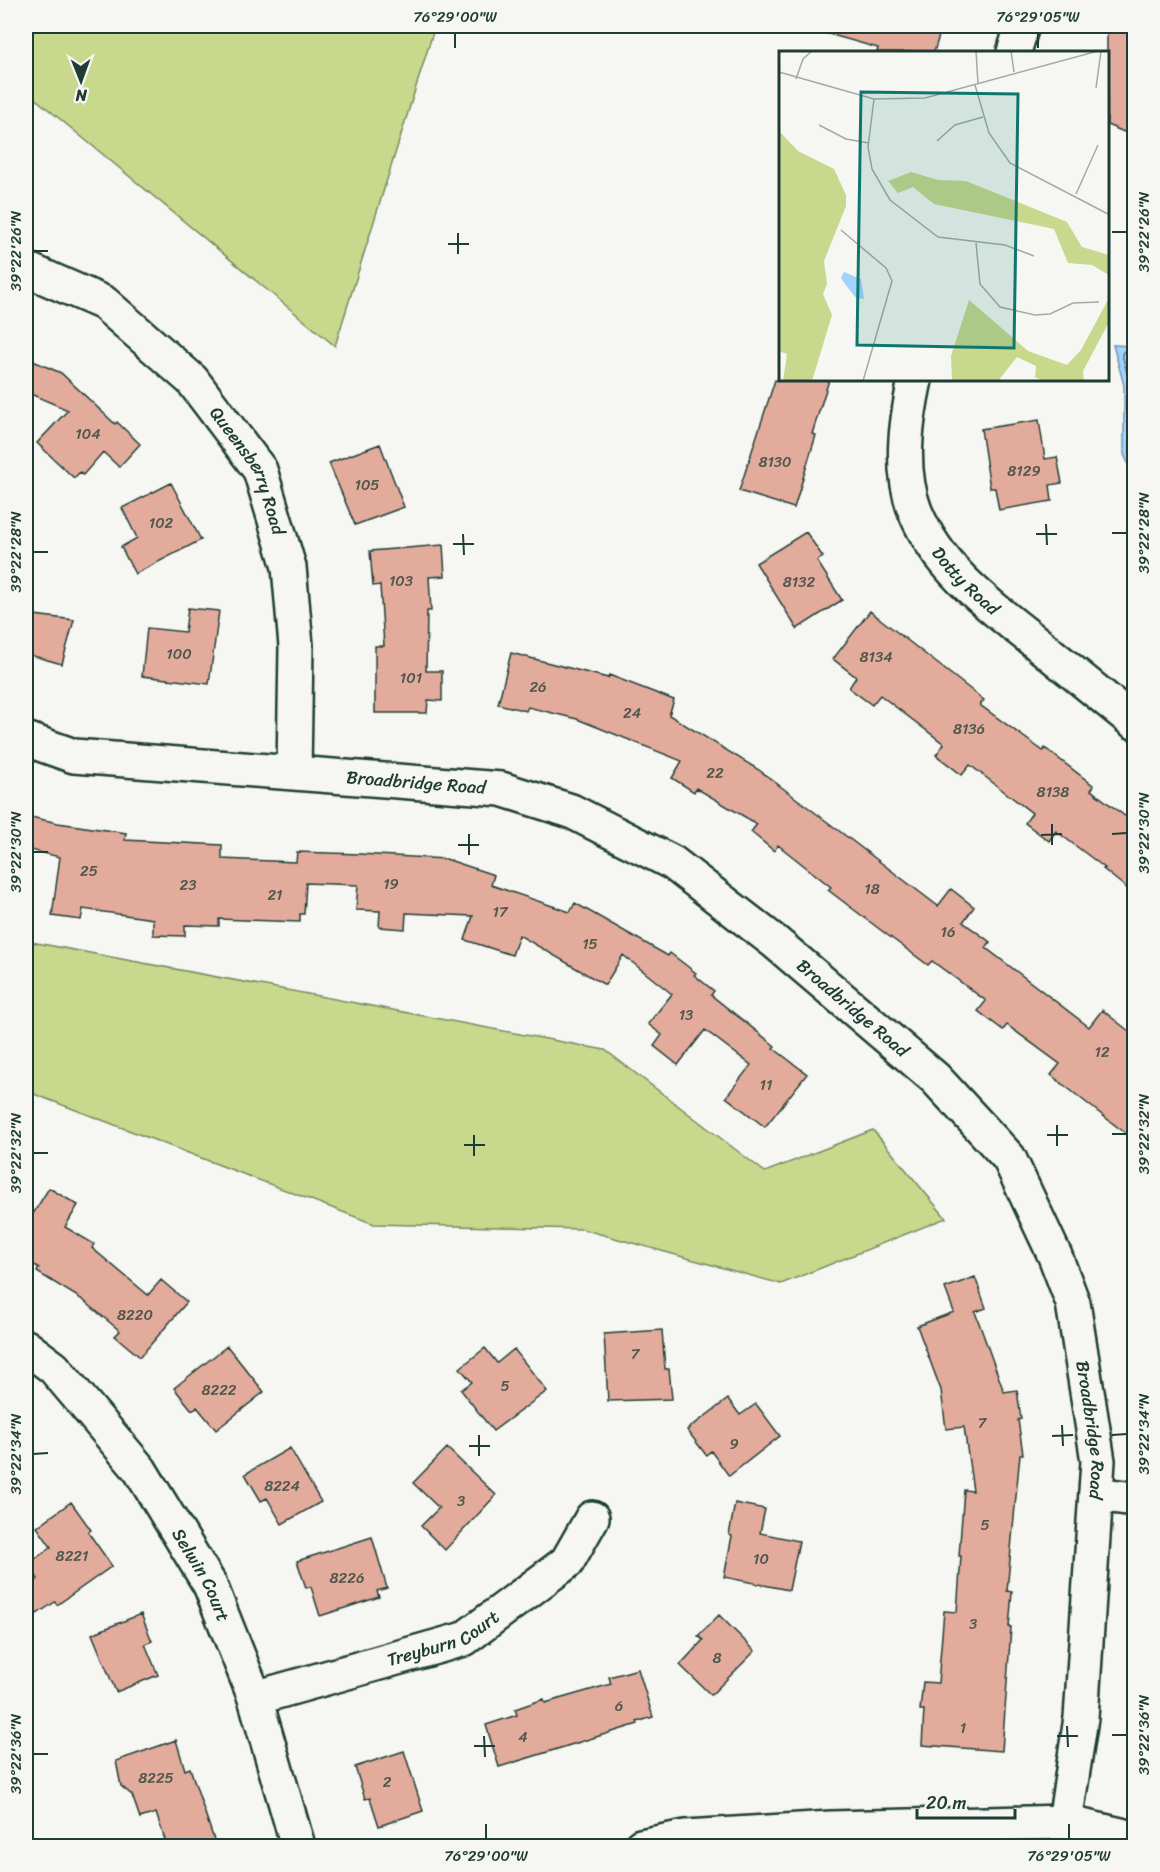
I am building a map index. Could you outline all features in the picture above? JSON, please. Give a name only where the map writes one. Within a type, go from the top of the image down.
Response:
[{"type":"street","points":[[1014,51],[1022,26]]},
{"type":"street","name":"Queensberry Road","points":[[26,269],[104,303],[192,380],[260,470],[289,567],[296,646],[294,772]]},
{"type":"street","name":"Dotty Road","points":[[915,381],[908,413],[905,448],[907,478],[915,510],[933,544],[956,576],[988,605],[1134,722]]},
{"type":"street","name":"Broadbridge Road","points":[[26,739],[75,756],[501,789],[571,811],[673,863],[775,942],[936,1078],[1009,1158],[1055,1256],[1072,1303],[1098,1461],[1081,1718],[1065,1822]]},
{"type":"street","name":"Selwin Court","points":[[26,1347],[54,1368],[140,1470],[210,1585],[255,1698],[298,1846]]},
{"type":"street","points":[[1096,1494],[1134,1498]]},
{"type":"street","name":"Treyburn Court","points":[[255,1698],[464,1639],[567,1562],[592,1518]]},
{"type":"street","points":[[641,1846],[686,1837],[831,1827],[1065,1822],[1134,1838]]},
{"type":"green space","points":[[26,26],[435,26],[335,346],[26,91]]},
{"type":"green space","points":[[26,941],[605,1050],[765,1172],[873,1130],[946,1218],[781,1284],[582,1229],[374,1224],[26,1091]]},
{"type":"water","points":[[1113,345],[1134,346],[1134,478],[1124,454],[1124,385]]},
{"type":"building","points":[[826,26],[942,26],[934,51],[877,51],[878,48],[825,33]]},
{"type":"building","points":[[1107,26],[1134,26],[1134,118],[1129,134],[1109,126],[1109,51],[1107,51]]},
{"type":"building","points":[[26,358],[61,373],[115,424],[117,422],[140,444],[119,467],[103,452],[83,475],[80,472],[74,478],[37,443],[68,410],[26,392]]},
{"type":"building","points":[[775,380],[829,381],[812,434],[816,435],[794,508],[739,491]]},
{"type":"building","points":[[1039,420],[1045,459],[1057,457],[1062,483],[1050,485],[1052,501],[999,510],[995,488],[990,488],[981,429]]},
{"type":"building","points":[[380,444],[404,507],[355,525],[329,463]]},
{"type":"building","points":[[171,483],[201,540],[135,574],[121,547],[137,538],[122,508]]},
{"type":"building","points":[[806,532],[823,557],[817,561],[842,600],[797,629],[756,563]]},
{"type":"building","points":[[443,545],[445,576],[429,577],[431,611],[427,611],[426,671],[442,671],[442,701],[428,700],[427,713],[375,713],[375,646],[384,646],[380,585],[373,586],[370,551]]},
{"type":"building","points":[[188,608],[219,611],[209,684],[142,676],[147,628],[185,632]]},
{"type":"building","points":[[870,611],[984,700],[980,705],[1043,751],[1045,748],[1094,786],[1091,790],[1134,823],[1134,894],[1103,869],[1105,868],[1056,831],[1049,841],[1025,823],[1032,813],[970,765],[962,775],[936,755],[944,744],[880,695],[872,705],[849,688],[856,677],[833,659]]},
{"type":"building","points":[[26,614],[74,620],[62,664],[26,654]]},
{"type":"building","points":[[511,653],[608,678],[609,675],[674,700],[669,715],[759,770],[938,906],[951,889],[974,907],[963,922],[990,942],[986,948],[1089,1027],[1102,1010],[1134,1035],[1134,1140],[1051,1075],[1060,1064],[1007,1025],[1003,1030],[978,1011],[986,1001],[932,961],[928,965],[882,931],[828,890],[831,887],[778,845],[774,851],[751,832],[757,824],[696,788],[694,792],[672,778],[682,761],[577,719],[528,707],[526,711],[498,704]]},
{"type":"building","points":[[26,816],[126,833],[125,840],[222,845],[222,859],[296,862],[297,852],[446,859],[494,875],[491,885],[570,912],[575,903],[668,956],[670,953],[696,973],[694,975],[714,991],[711,995],[807,1074],[765,1127],[726,1097],[751,1065],[705,1030],[678,1065],[654,1046],[662,1035],[648,1024],[672,994],[623,955],[605,985],[519,935],[512,955],[465,940],[473,916],[406,913],[405,929],[379,927],[380,911],[356,910],[358,885],[306,883],[304,914],[300,914],[300,922],[219,919],[219,926],[185,925],[185,936],[153,935],[153,919],[83,909],[81,920],[52,916],[60,857],[26,849]]},
{"type":"building","points":[[49,1188],[78,1205],[65,1227],[94,1244],[92,1248],[148,1295],[161,1280],[187,1302],[140,1357],[115,1336],[120,1331],[83,1300],[37,1272],[39,1268],[26,1259],[26,1225]]},
{"type":"building","points":[[975,1277],[986,1308],[975,1312],[1004,1392],[1017,1390],[1021,1419],[1018,1420],[1023,1454],[1020,1454],[1007,1591],[1012,1592],[1009,1627],[1011,1627],[1002,1751],[922,1745],[924,1710],[920,1710],[923,1682],[938,1683],[944,1611],[957,1612],[964,1490],[973,1491],[964,1427],[946,1429],[941,1390],[917,1326],[954,1312],[945,1288]]},
{"type":"building","points":[[662,1330],[665,1369],[669,1369],[672,1399],[608,1401],[604,1334]]},
{"type":"building","points":[[227,1346],[264,1392],[216,1430],[197,1407],[192,1410],[174,1388]]},
{"type":"building","points":[[485,1348],[497,1363],[514,1349],[547,1391],[493,1431],[461,1390],[472,1382],[460,1368]]},
{"type":"building","points":[[728,1399],[740,1415],[756,1404],[780,1436],[729,1476],[711,1451],[706,1455],[687,1430]]},
{"type":"building","points":[[290,1448],[321,1502],[282,1524],[267,1498],[261,1501],[245,1474]]},
{"type":"building","points":[[447,1448],[496,1495],[445,1550],[421,1526],[439,1508],[413,1483]]},
{"type":"building","points":[[71,1502],[91,1530],[88,1532],[112,1566],[57,1605],[55,1602],[37,1614],[26,1597],[26,1588],[38,1579],[28,1564],[51,1547],[37,1527]]},
{"type":"building","points":[[735,1503],[765,1509],[760,1533],[799,1541],[789,1590],[724,1577],[732,1536],[729,1535]]},
{"type":"building","points":[[372,1537],[387,1588],[377,1591],[379,1597],[320,1616],[311,1587],[306,1588],[297,1561]]},
{"type":"building","points":[[141,1614],[152,1641],[145,1644],[158,1675],[116,1692],[92,1634]]},
{"type":"building","points":[[719,1615],[755,1651],[711,1695],[680,1665],[703,1640],[698,1636]]},
{"type":"building","points":[[638,1669],[653,1717],[637,1722],[638,1724],[499,1767],[486,1725],[517,1715],[515,1709],[544,1699],[545,1703],[611,1684],[609,1677]]},
{"type":"building","points":[[176,1740],[185,1770],[190,1768],[216,1846],[167,1846],[156,1813],[140,1818],[132,1795],[121,1786],[116,1761]]},
{"type":"building","points":[[404,1751],[423,1811],[379,1826],[370,1798],[365,1799],[355,1767]]}]
